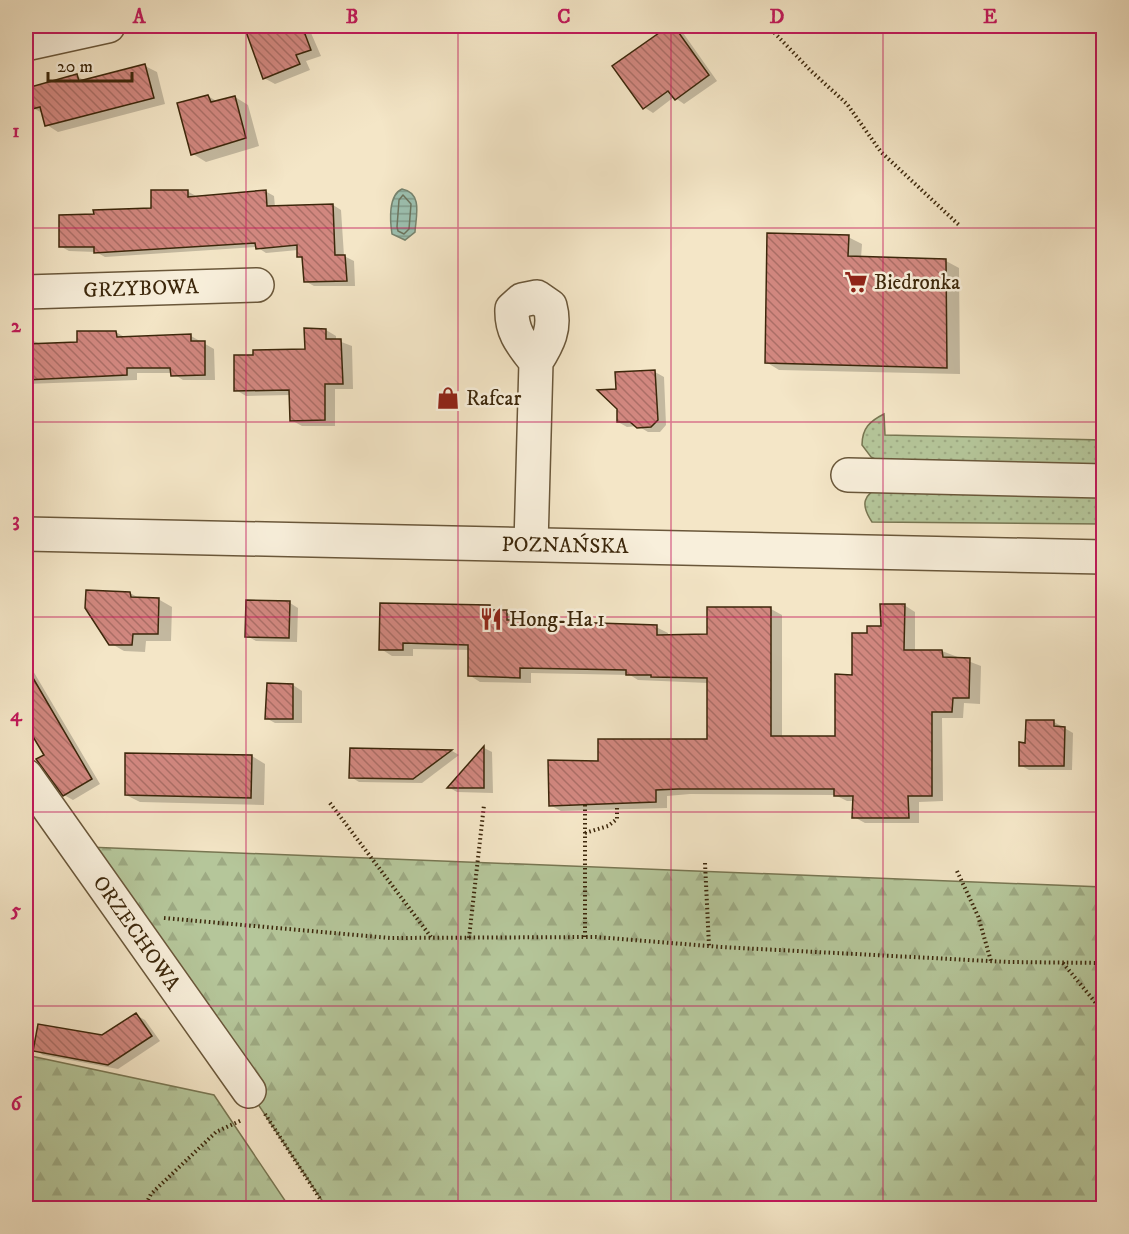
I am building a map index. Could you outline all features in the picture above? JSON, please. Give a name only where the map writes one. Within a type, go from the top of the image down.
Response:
[{"type":"street","points":[[26,44],[108,26]]},
{"type":"street","name":"GRZYBOWA","points":[[26,292],[257,285]]},
{"type":"street","points":[[531,544],[536,362]]},
{"type":"street","points":[[848,475],[1104,482]]},
{"type":"street","name":"POZNAŃSKA","points":[[26,534],[1104,557]]},
{"type":"street","name":"ORZECHOWA","points":[[26,776],[256,1101]]},
{"type":"path","points":[[768,26],[811,71],[847,104],[881,152],[959,225]]},
{"type":"path","points":[[330,803],[431,938]]},
{"type":"path","points":[[469,938],[484,805]]},
{"type":"path","points":[[585,805],[585,937]]},
{"type":"path","points":[[585,833],[608,826],[617,819],[617,807]]},
{"type":"path","points":[[705,863],[709,946]]},
{"type":"path","points":[[957,871],[978,916],[991,961]]},
{"type":"path","points":[[123,913],[231,926],[390,938],[585,937],[991,961],[1104,963]]},
{"type":"path","points":[[1063,962],[1104,1012]]},
{"type":"path","points":[[144,1209],[151,1194],[216,1132],[256,1101],[326,1209]]},
{"type":"green space","points":[[884,414],[885,435],[1103,440],[1103,469],[881,462],[871,457],[862,445],[863,434],[868,426]]},
{"type":"green space","points":[[882,485],[1103,492],[1103,524],[872,522],[866,510],[865,500],[871,492]]},
{"type":"green space","points":[[87,847],[1103,887],[1103,1208],[327,1208]]},
{"type":"green space","points":[[26,1055],[214,1095],[290,1208],[26,1208]]},
{"type":"water","points":[[402,189],[413,195],[417,206],[415,232],[405,240],[392,234],[391,222],[392,202],[397,192]]},
{"type":"building","points":[[244,26],[272,26],[274,31],[302,26],[311,50],[296,55],[300,64],[263,79]]},
{"type":"building","points":[[669,26],[674,26],[709,75],[675,100],[668,91],[643,109],[612,66]]},
{"type":"building","points":[[145,64],[154,98],[45,126],[40,107],[32,109],[27,88],[77,74],[79,81]]},
{"type":"building","points":[[208,95],[211,102],[235,96],[246,138],[191,155],[177,103]]},
{"type":"building","points":[[151,190],[188,190],[188,197],[266,190],[267,206],[333,204],[335,255],[345,255],[347,281],[304,282],[302,257],[297,257],[297,245],[256,249],[255,243],[94,253],[94,247],[59,247],[59,215],[94,214],[93,210],[151,208]]},
{"type":"building","name":"Biedronka","points":[[767,233],[849,235],[848,256],[946,259],[947,368],[765,363]]},
{"type":"building","points":[[304,328],[326,329],[326,339],[341,339],[343,384],[325,384],[325,420],[290,421],[289,390],[234,391],[234,355],[253,355],[253,350],[305,349]]},
{"type":"building","points":[[77,331],[116,331],[117,337],[191,334],[191,341],[205,341],[205,375],[171,376],[170,368],[127,368],[127,375],[26,380],[26,344],[77,342]]},
{"type":"building","points":[[655,370],[658,420],[651,427],[637,428],[630,422],[617,422],[617,409],[597,390],[616,389],[615,372]]},
{"type":"building","points":[[86,590],[130,592],[131,597],[159,598],[158,634],[133,634],[132,645],[109,645],[85,608]]},
{"type":"building","points":[[246,600],[290,601],[289,638],[245,637]]},
{"type":"building","points":[[380,603],[490,605],[490,610],[507,610],[507,620],[657,625],[657,635],[707,634],[707,607],[771,607],[771,736],[835,736],[835,674],[852,675],[852,633],[867,633],[867,626],[881,626],[880,604],[905,604],[904,650],[942,650],[943,657],[970,658],[969,698],[953,698],[952,712],[932,712],[932,796],[908,796],[909,818],[852,818],[853,796],[834,796],[834,789],[656,790],[656,802],[549,806],[548,760],[598,761],[598,739],[707,739],[707,678],[626,675],[626,670],[520,668],[520,678],[468,676],[468,645],[403,643],[403,650],[379,650]]},
{"type":"building","points":[[26,666],[92,779],[63,796],[36,759],[44,755],[26,725]]},
{"type":"building","points":[[267,683],[293,684],[293,719],[265,719]]},
{"type":"building","points":[[1026,720],[1054,720],[1054,726],[1065,727],[1064,766],[1019,766],[1019,742],[1025,743]]},
{"type":"building","points":[[484,746],[484,788],[447,788]]},
{"type":"building","points":[[350,748],[452,750],[413,779],[349,778]]},
{"type":"building","points":[[125,753],[252,755],[251,798],[125,795]]},
{"type":"building","points":[[136,1013],[152,1036],[108,1065],[33,1051],[38,1024],[102,1035]]},
{"type":"place","name":"Biedronka","points":[[856,282]]},
{"type":"place","name":"Rafcar","points":[[448,398]]},
{"type":"place","name":"Hong-Ha 1","points":[[491,619]]}]
